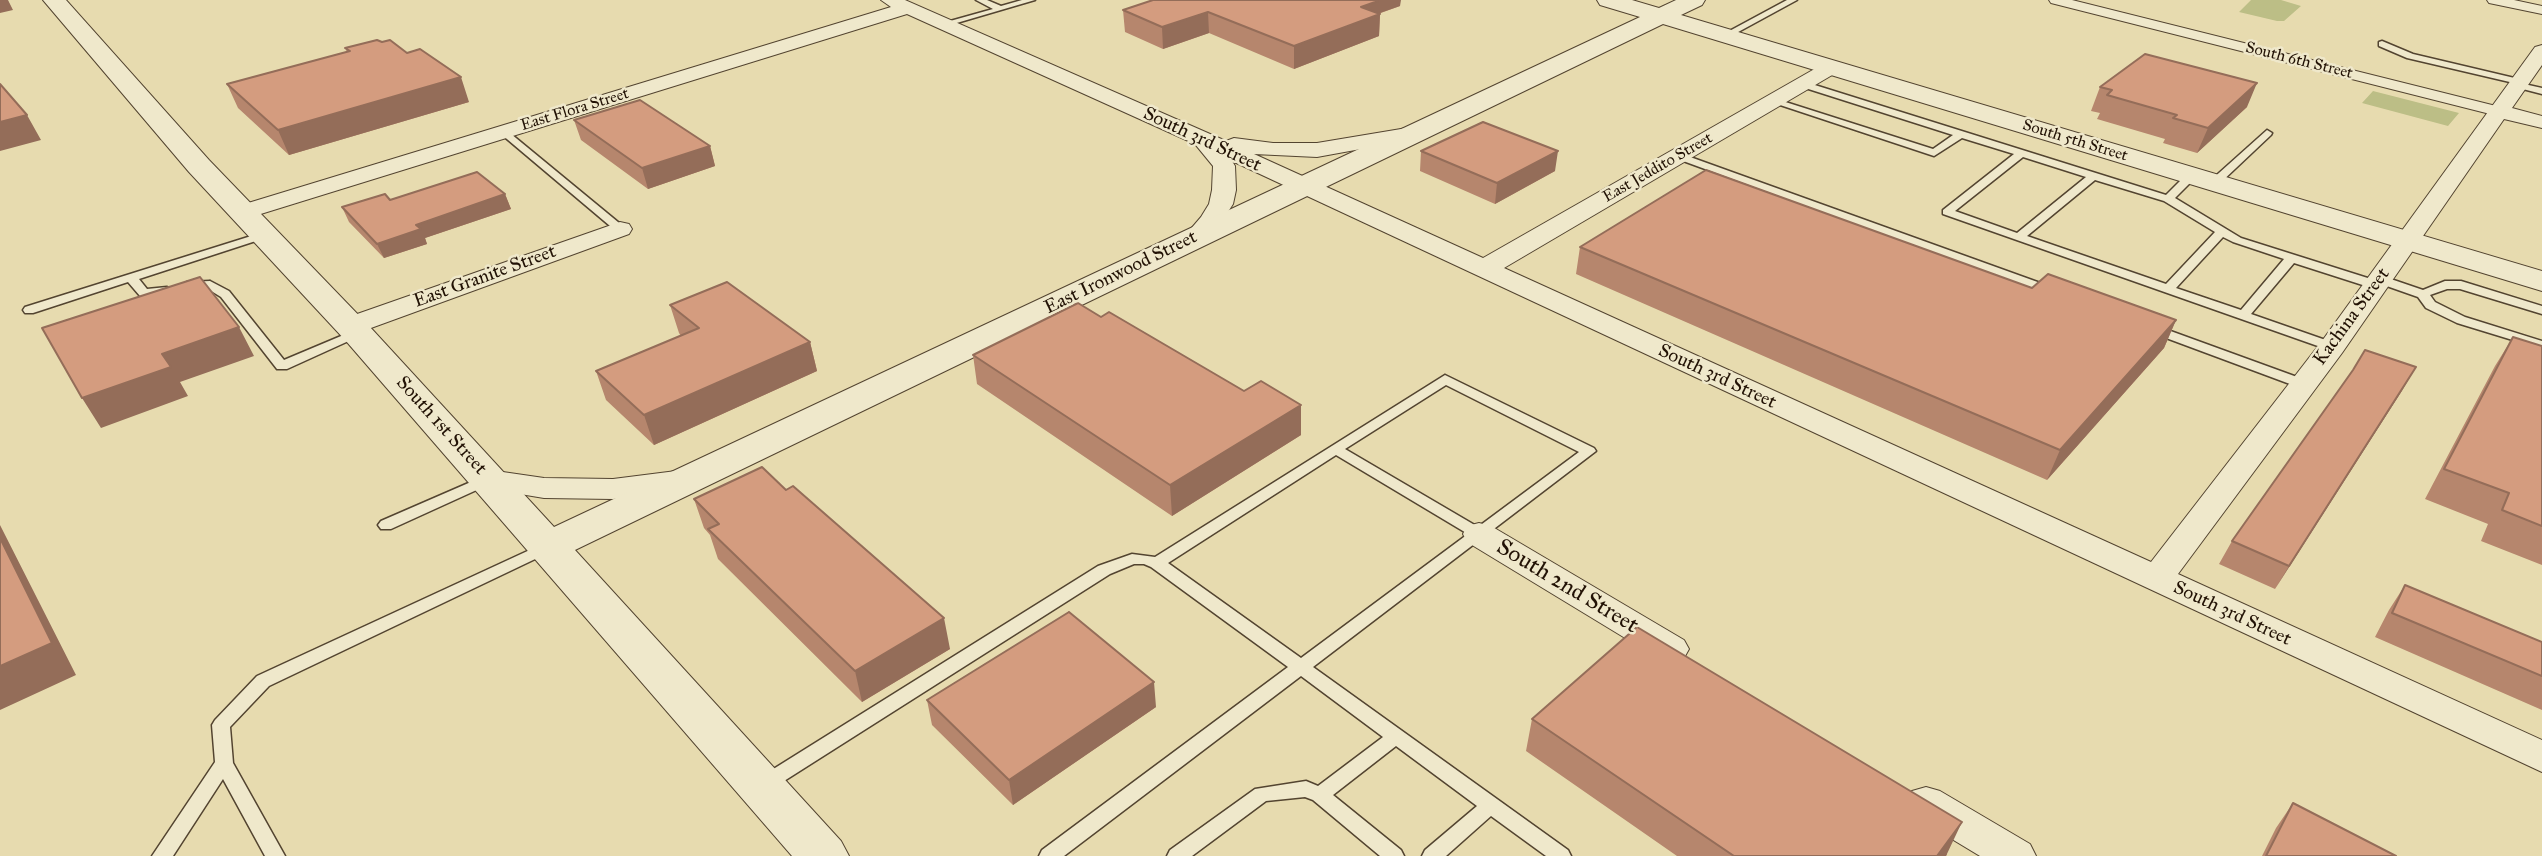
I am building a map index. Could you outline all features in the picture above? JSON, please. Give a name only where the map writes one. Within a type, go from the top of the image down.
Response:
[{"type":"street","name":"South 1st Street","points":[[54,0],[253,223],[354,330],[549,546],[823,856]]},
{"type":"street","name":"South 5th Street","points":[[1608,0],[2542,281]]},
{"type":"street","name":"East Ironwood Street","points":[[549,546],[1694,0]]},
{"type":"street","name":"South 6th Street","points":[[2056,0],[2542,122]]},
{"type":"street","points":[[2494,0],[2542,10]]},
{"type":"street","name":"East Flora Street","points":[[253,223],[505,132],[899,4]]},
{"type":"street","name":"South 3rd Street","points":[[899,4],[1203,139],[2542,757]]},
{"type":"street","name":"Kachina Street","points":[[2156,579],[2332,347],[2542,51]]},
{"type":"street","name":"East Jeddito Street","points":[[1483,269],[1832,67]]},
{"type":"street","points":[[1203,139],[1250,147],[1295,150],[1344,146],[1416,132]]},
{"type":"street","points":[[1195,238],[1221,204],[1224,190],[1224,166],[1203,139]]},
{"type":"street","name":"East Granite Street","points":[[354,330],[620,229]]},
{"type":"street","points":[[489,480],[544,488],[613,489],[687,480]]},
{"type":"street","name":"South 2nd Street","points":[[1479,534],[1705,670]]},
{"type":"street","points":[[1896,785],[2015,856]]},
{"type":"lane","points":[[980,0],[1001,9]]},
{"type":"lane","points":[[946,25],[1031,0]]},
{"type":"lane","points":[[1726,35],[1793,0]]},
{"type":"lane","points":[[2382,44],[2410,56],[2542,91]]},
{"type":"lane","points":[[1801,84],[2168,199],[2237,240],[2292,258],[2423,294],[2445,285],[2461,285],[2542,310]]},
{"type":"lane","points":[[1773,101],[1934,153],[1961,134]]},
{"type":"lane","points":[[505,132],[620,229]]},
{"type":"lane","points":[[2168,199],[2202,180],[2267,133]]},
{"type":"lane","points":[[2022,153],[1947,212],[2332,347]]},
{"type":"lane","points":[[1679,156],[2069,298]]},
{"type":"lane","points":[[2019,237],[2094,175]]},
{"type":"lane","points":[[29,310],[132,278],[253,223]]},
{"type":"lane","points":[[2168,289],[2223,230]]},
{"type":"lane","points":[[2243,316],[2292,258]]},
{"type":"lane","points":[[132,278],[144,293],[155,294],[197,284],[218,289],[225,294],[282,366],[354,330]]},
{"type":"lane","points":[[2423,294],[2430,305],[2461,320],[2542,345]]},
{"type":"lane","points":[[2147,327],[2303,384]]},
{"type":"lane","points":[[1049,856],[1589,451],[1445,379],[1157,563]]},
{"type":"lane","points":[[1335,449],[1479,534]]},
{"type":"lane","points":[[386,525],[489,480]]},
{"type":"lane","points":[[275,856],[224,763],[221,725],[263,681],[549,546]]},
{"type":"lane","points":[[763,785],[1104,569],[1132,559],[1146,559],[1157,563],[1302,667],[1554,854]]},
{"type":"lane","points":[[1320,795],[1397,736]]},
{"type":"lane","points":[[162,856],[224,763]]},
{"type":"lane","points":[[1177,856],[1262,794],[1306,789],[1320,795],[1394,856]]},
{"type":"lane","points":[[1432,856],[1491,806]]},
{"type":"green space","points":[[2251,0],[2281,0],[2301,6],[2284,21],[2277,21],[2239,12]]},
{"type":"green space","points":[[2373,91],[2459,113],[2448,126],[2362,103]]},
{"type":"building","points":[[1153,0],[1375,0],[1378,1],[1361,7],[1380,14],[1294,46],[1208,12],[1162,27],[1123,10]]},
{"type":"building","points":[[377,40],[390,40],[407,53],[420,49],[461,77],[278,130],[227,84],[350,51],[345,48]]},
{"type":"building","points":[[2145,54],[2257,83],[2208,128],[2173,118],[2177,115],[2107,95],[2112,90],[2100,87]]},
{"type":"building","points":[[0,84],[27,115],[0,122]]},
{"type":"building","points":[[640,100],[710,146],[642,168],[574,120]]},
{"type":"building","points":[[1483,122],[1558,151],[1497,183],[1421,151]]},
{"type":"building","points":[[1706,170],[2032,288],[2048,274],[2176,320],[2060,450],[1580,247]]},
{"type":"building","points":[[477,172],[505,194],[416,225],[421,229],[377,244],[342,207],[385,194],[390,200]]},
{"type":"building","points":[[200,277],[239,327],[162,354],[171,367],[82,398],[42,328]]},
{"type":"building","points":[[727,282],[810,342],[644,415],[596,371],[699,328],[670,305]]},
{"type":"building","points":[[1078,303],[1101,317],[1109,312],[1244,391],[1261,381],[1301,405],[1170,485],[973,355]]},
{"type":"building","points":[[2513,337],[2542,346],[2542,526],[2502,510],[2509,493],[2444,469]]},
{"type":"building","points":[[2365,350],[2416,367],[2289,566],[2232,541],[2353,370]]},
{"type":"building","points":[[762,467],[786,490],[793,486],[944,618],[855,671],[708,529],[719,524],[694,499]]},
{"type":"building","points":[[0,538],[52,643],[0,666]]},
{"type":"building","points":[[2405,585],[2542,642],[2542,676],[2392,613]]},
{"type":"building","points":[[1069,612],[1154,682],[1009,780],[927,700]]},
{"type":"building","points":[[1637,627],[1962,822],[1937,856],[1734,856],[1532,719]]},
{"type":"building","points":[[2293,803],[2396,856],[2266,856]]}]
